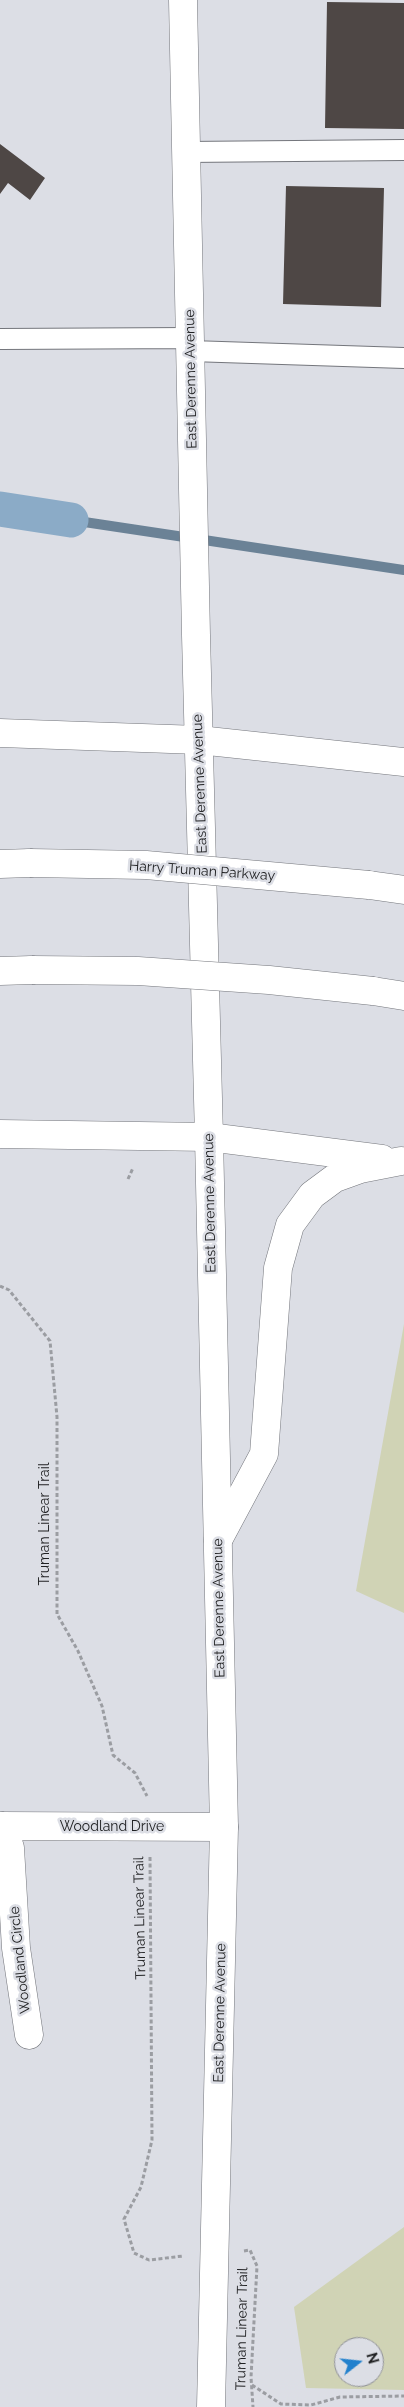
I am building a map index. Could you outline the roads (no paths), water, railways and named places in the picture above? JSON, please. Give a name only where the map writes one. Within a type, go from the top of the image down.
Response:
[{"type":"main road","name":"East Derenne Avenue","points":[[183,0],[224,1827],[212,2407]]},
{"type":"main road","points":[[0,733],[199,740],[404,762]]},
{"type":"main road","name":"Harry Truman Parkway","points":[[0,864],[146,865],[369,885],[404,890]]},
{"type":"main road","points":[[0,970],[138,971],[269,980],[404,996]]},
{"type":"main road","points":[[0,1134],[209,1137],[402,1162]]},
{"type":"main road","points":[[218,1540],[264,1454],[278,1268],[290,1225],[312,1195],[335,1178],[360,1169],[402,1162]]},
{"type":"main road","name":"Woodland Drive","points":[[1,1826],[224,1827]]},
{"type":"main road","name":"Woodland Circle","points":[[1,1826],[10,1848],[16,1948],[29,2035]]},
{"type":"lane","points":[[186,152],[404,150]]},
{"type":"lane","points":[[0,339],[190,345],[404,358]]},
{"type":"waterway","points":[[0,509],[71,520]]},
{"type":"waterway","points":[[71,520],[404,570]]}]
